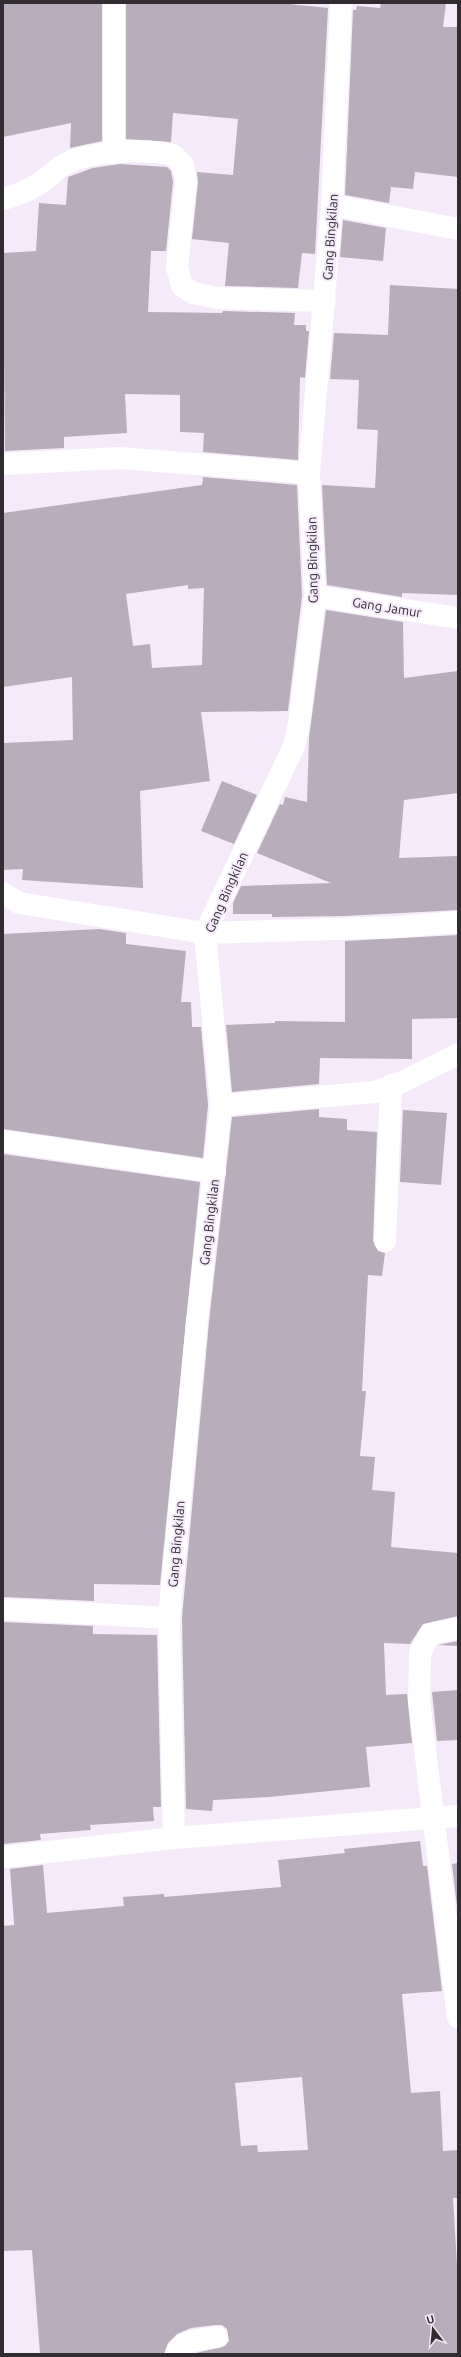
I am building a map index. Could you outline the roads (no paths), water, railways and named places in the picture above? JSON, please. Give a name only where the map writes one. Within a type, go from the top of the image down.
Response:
[{"type":"street","points":[[114,3],[114,152]]},
{"type":"street","name":"Gang Bingkilan","points":[[174,1838],[170,1618],[197,1321],[215,1172],[221,1105],[205,933],[294,746],[299,724],[315,596],[309,473],[325,301],[332,205],[341,3]]},
{"type":"street","points":[[3,199],[37,185],[66,163],[114,152],[164,152],[173,155],[183,166],[186,181],[177,267],[182,286],[193,293],[218,298],[325,301]]},
{"type":"street","points":[[332,205],[458,229]]},
{"type":"street","points":[[3,464],[120,458],[309,473]]},
{"type":"street","name":"Gang Jamur","points":[[315,596],[458,618]]},
{"type":"street","points":[[3,892],[19,903],[205,933],[399,927],[458,922]]},
{"type":"street","points":[[221,1105],[375,1092],[458,1054]]},
{"type":"street","points":[[385,1241],[391,1085]]},
{"type":"street","points":[[3,1141],[215,1172]]},
{"type":"street","points":[[3,1609],[170,1618]]},
{"type":"street","points":[[458,1628],[430,1634],[420,1653],[420,1701],[439,1874],[457,1992],[458,2017]]},
{"type":"street","points":[[3,1857],[174,1838],[434,1828],[458,1816]]},
{"type":"street","points":[[176,2354],[181,2345],[186,2342],[217,2337]]}]
